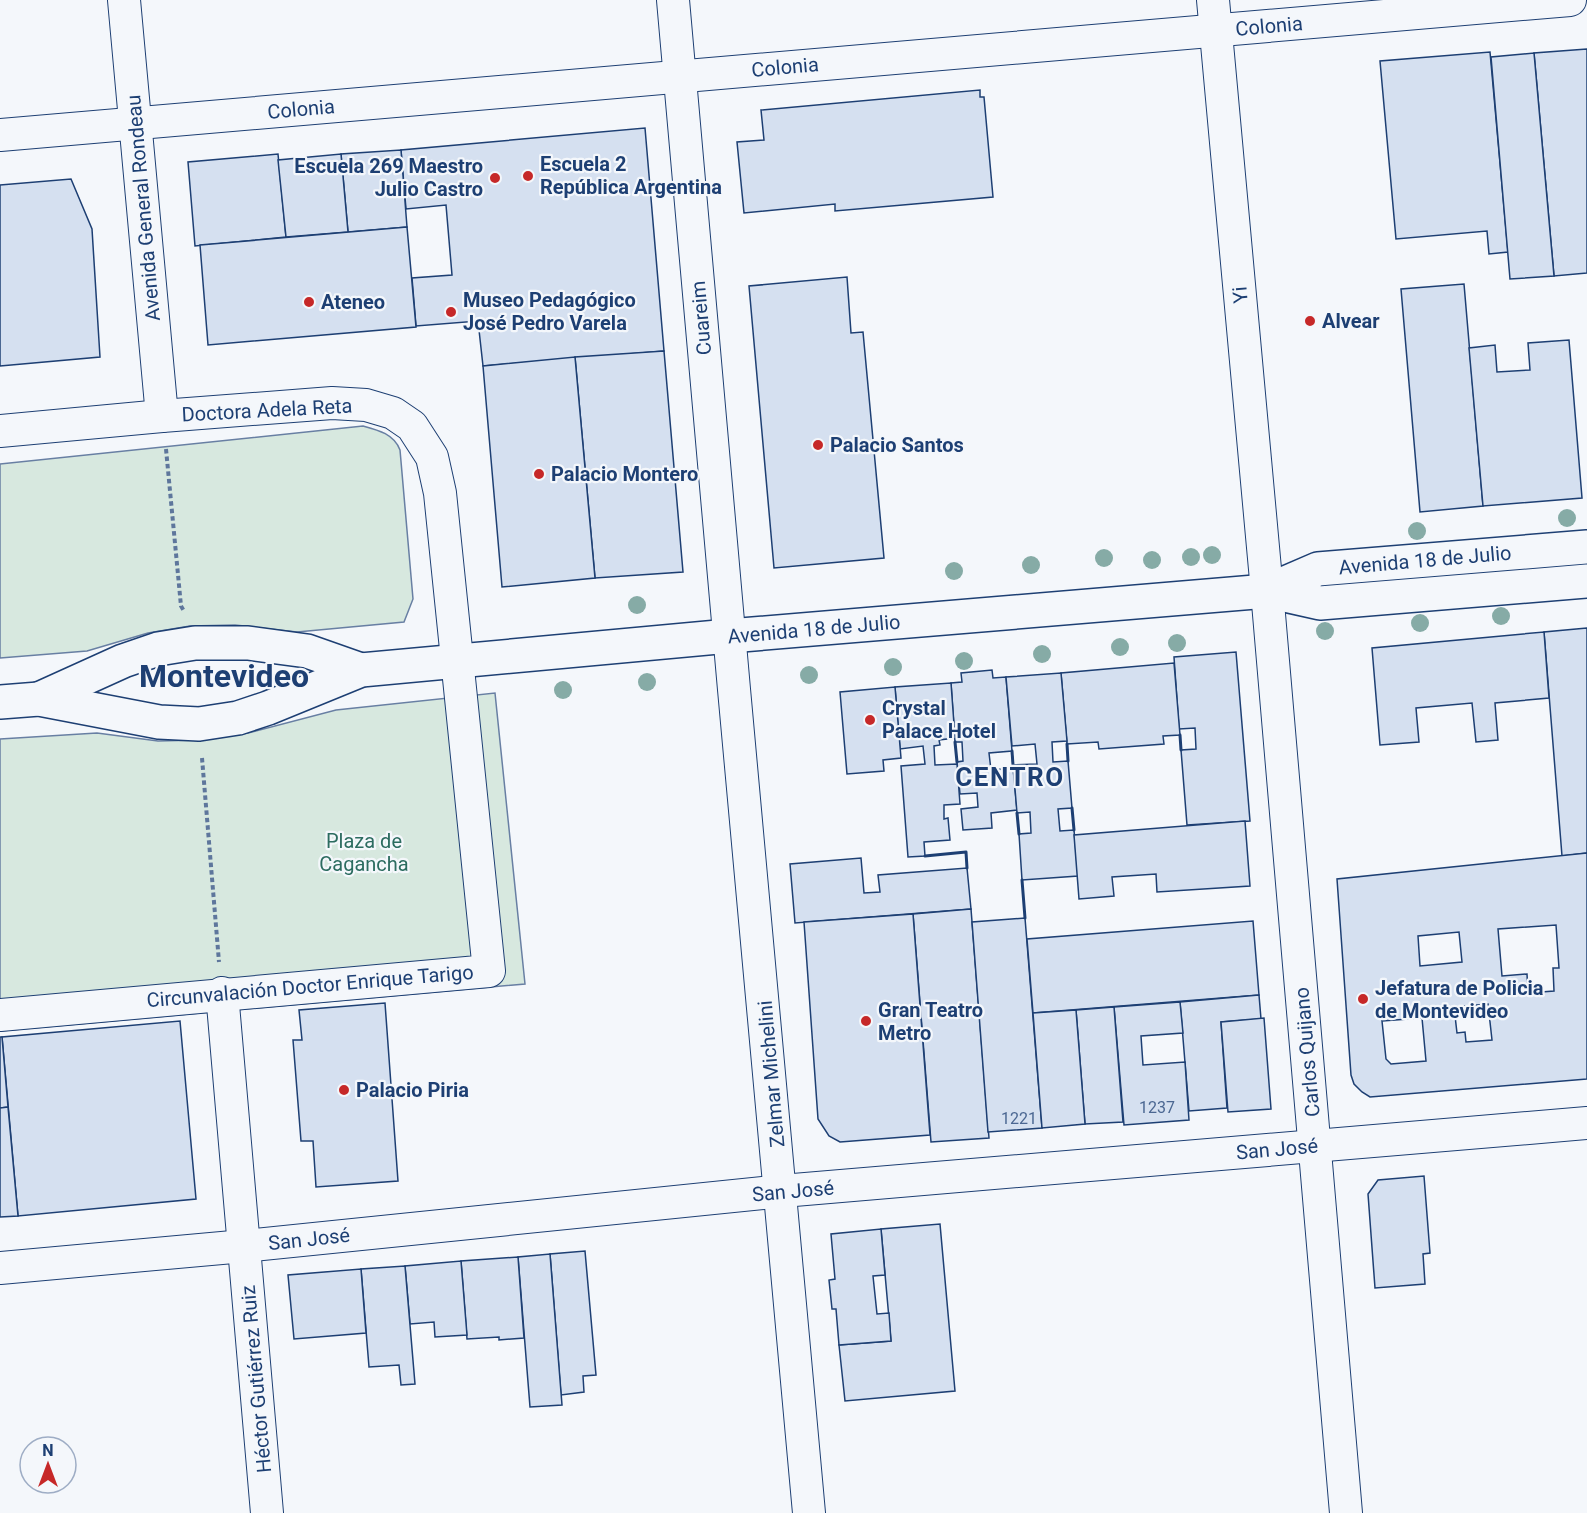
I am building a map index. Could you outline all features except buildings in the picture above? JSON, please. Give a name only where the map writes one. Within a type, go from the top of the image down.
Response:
[{"type":"main road","name":"Avenida 18 de Julio","points":[[1267,591],[1318,569],[1587,547]]},
{"type":"main road","name":"Avenida 18 de Julio","points":[[0,702],[39,699],[159,722],[199,724],[238,718],[268,708],[361,670],[729,636],[1267,591],[1320,603],[1587,581]]},
{"type":"main road","name":"Avenida 18 de Julio","points":[[39,699],[123,661],[158,650],[195,643],[249,643],[308,651],[361,670]]},
{"type":"street","name":"Avenida General Rondeau","points":[[124,0],[162,416]]},
{"type":"street","name":"Cuareim","points":[[673,0],[729,636]]},
{"type":"street","name":"Colonia","points":[[0,135],[679,76],[1214,15],[1570,0]]},
{"type":"street","name":"Yi","points":[[1214,15],[1267,591]]},
{"type":"street","name":"Doctora Adela Reta","points":[[0,431],[332,403],[366,405],[393,413],[412,426],[432,457],[440,493],[457,661]]},
{"type":"street","name":"Carlos Quijano","points":[[1267,591],[1346,1513]]},
{"type":"street","name":"Zelmar Michelini","points":[[729,636],[782,1191],[809,1513]]},
{"type":"street","name":"Circunvalación Doctor Enrique Tarigo","points":[[0,1015],[222,993],[489,971],[457,661]]},
{"type":"street","name":"Héctor Gutiérrez Ruiz","points":[[222,993],[267,1513]]},
{"type":"street","name":"San José","points":[[0,1268],[244,1246],[782,1191],[1587,1123]]},
{"type":"path","points":[[168,469],[182,606],[195,643]]},
{"type":"path","points":[[199,724],[222,993]]},
{"type":"green space","points":[[363,426],[390,436],[400,450],[413,599],[404,622],[297,632],[235,625],[190,626],[148,633],[87,651],[0,658],[0,464]]},
{"type":"green space","name":"Plaza de Cagancha","points":[[495,693],[525,984],[0,1031],[0,739],[97,733],[158,741],[199,740],[248,733],[336,710]]},
{"type":"wall","points":[[1180,735],[1181,750]]},
{"type":"wall","points":[[955,742],[957,762]]},
{"type":"wall","points":[[1067,744],[1068,761]]},
{"type":"wall","points":[[1012,751],[1013,765]]},
{"type":"wall","points":[[1072,808],[1074,830]]},
{"type":"wall","points":[[1017,813],[1019,834]]},
{"type":"wall","points":[[925,856],[966,852],[967,868]]},
{"type":"wall","points":[[1022,880],[1025,918]]},
{"type":"place","name":"Escuela 2 República Argentina","points":[[528,176]]},
{"type":"place","name":"Escuela 269 Maestro Julio Castro","points":[[495,178]]},
{"type":"place","name":"Ateneo","points":[[309,302]]},
{"type":"place","name":"Museo Pedagógico José Pedro Varela","points":[[451,312]]},
{"type":"place","name":"Alvear","points":[[1310,321]]},
{"type":"place","name":"Palacio Santos","points":[[818,445]]},
{"type":"place","name":"Palacio Montero","points":[[539,474]]},
{"type":"place","name":"Crystal Palace Hotel","points":[[870,720]]},
{"type":"place","name":"Jefatura de Policia de Montevideo","points":[[1363,999]]},
{"type":"place","name":"Gran Teatro Metro","points":[[866,1021]]},
{"type":"place","name":"Palacio Piria","points":[[344,1090]]},
{"type":"district","name":"Montevideo","points":[[224,676]]},
{"type":"district","name":"CENTRO","points":[[1010,777]]}]
